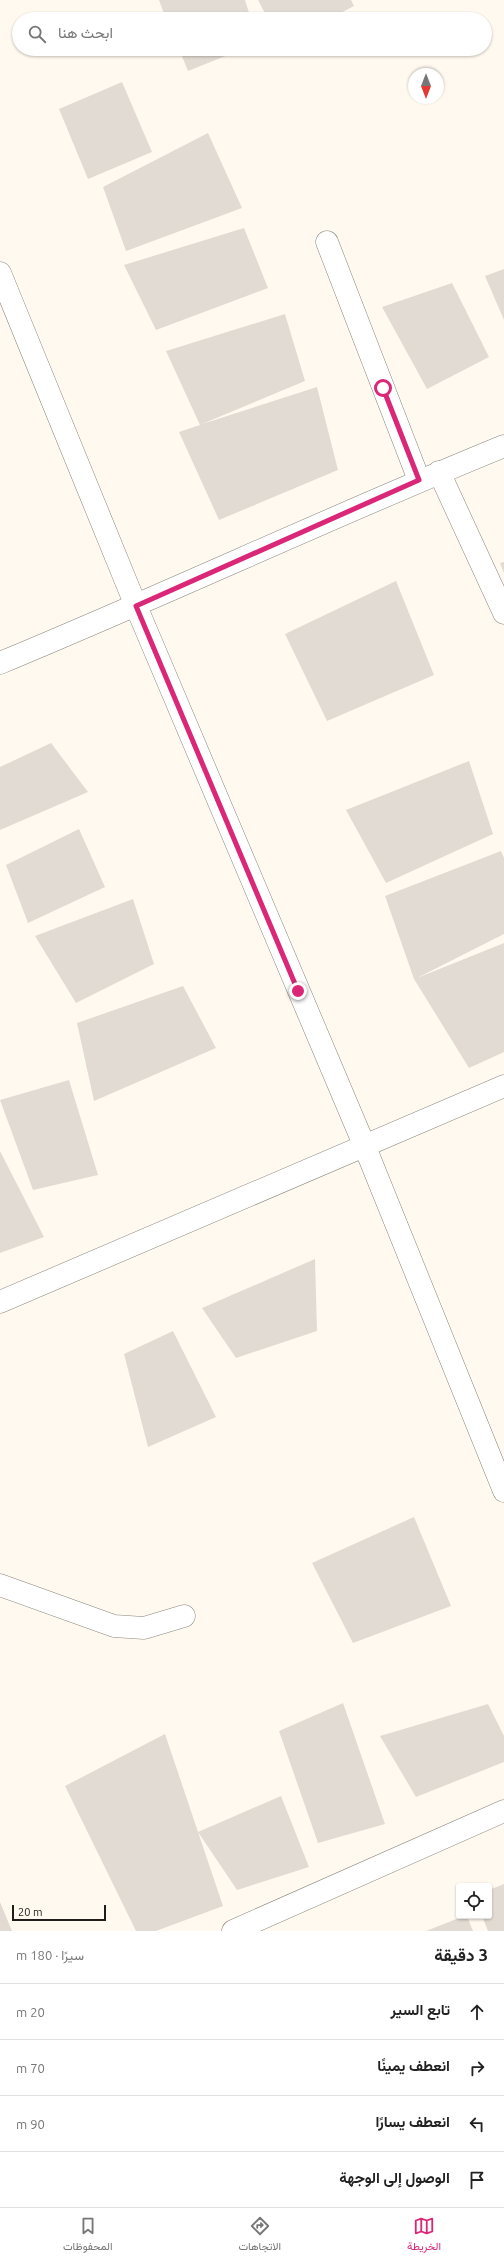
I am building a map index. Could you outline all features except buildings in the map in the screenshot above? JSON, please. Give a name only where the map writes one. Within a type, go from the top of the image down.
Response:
[{"type":"street","points":[[327,242],[419,480]]},
{"type":"street","points":[[0,273],[136,606],[365,1147],[504,1491]]},
{"type":"street","points":[[0,663],[136,606],[419,480],[504,446]]},
{"type":"street","points":[[440,472],[504,613]]},
{"type":"street","points":[[0,1302],[365,1147],[504,1086]]},
{"type":"street","points":[[0,1585],[114,1626],[144,1628],[184,1616]]},
{"type":"street","points":[[233,1931],[504,1811]]},
{"type":"route","points":[[298,991],[136,606],[419,480],[383,388]]}]
